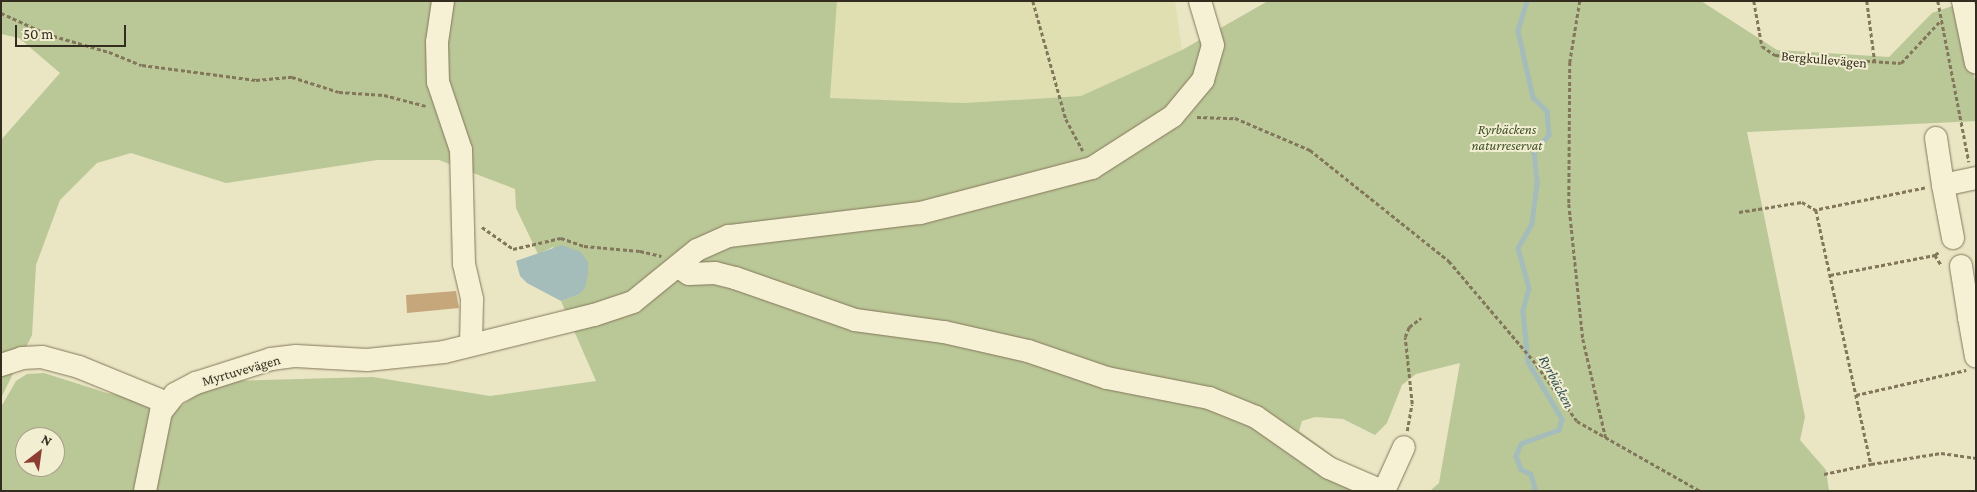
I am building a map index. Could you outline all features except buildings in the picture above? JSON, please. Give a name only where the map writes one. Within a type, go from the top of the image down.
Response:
[{"type":"street","points":[[443,1],[437,42],[438,82],[461,150],[464,264],[472,300],[471,344]]},
{"type":"street","name":"Myrtuvevägen","points":[[167,403],[175,394],[196,383],[271,359],[296,356],[367,360],[444,352],[594,315],[633,302],[697,250],[729,236],[920,213],[1092,168],[1173,116],[1203,80],[1213,45],[1200,1]]},
{"type":"street","points":[[1963,1],[1976,63]]},
{"type":"street","points":[[1936,138],[1953,238]]},
{"type":"street","points":[[1943,185],[1974,178]]},
{"type":"street","points":[[682,264],[688,274],[714,273],[796,296],[855,320],[944,332],[1028,351],[1106,378],[1209,398],[1256,417],[1329,468],[1383,491],[1404,447]]},
{"type":"street","points":[[1961,266],[1972,317],[1973,362]]},
{"type":"street","points":[[1,365],[22,358],[42,357],[79,367],[167,403],[158,424],[145,491]]},
{"type":"path","points":[[1033,1],[1066,119],[1092,168]]},
{"type":"path","points":[[1580,1],[1570,62],[1569,204],[1583,339],[1606,439]]},
{"type":"path","name":"Bergkullevägen","points":[[1754,1],[1762,46],[1775,55],[1875,63],[1901,62],[1941,20]]},
{"type":"path","name":"Bergkullevägen","points":[[1867,1],[1875,63]]},
{"type":"path","points":[[1938,1],[1974,178]]},
{"type":"path","points":[[1,13],[47,34],[109,52],[142,66],[256,80],[292,78],[339,92],[384,95],[449,112]]},
{"type":"path","points":[[1173,116],[1235,118],[1310,150],[1449,262],[1533,360],[1577,421],[1700,491]]},
{"type":"path","points":[[1739,212],[1802,202],[1816,210],[1943,185]]},
{"type":"path","points":[[462,204],[488,235],[513,249],[561,238],[584,246],[640,251],[682,264]]},
{"type":"path","points":[[1816,210],[1871,464]]},
{"type":"path","points":[[1830,275],[1935,255],[1953,238]]},
{"type":"path","points":[[1404,447],[1412,404],[1405,337],[1409,327],[1421,318]]},
{"type":"path","points":[[1856,395],[1961,373],[1973,362]]},
{"type":"path","points":[[1824,474],[1940,453],[1976,458]]},
{"type":"green space","name":"Ryrbäckens naturreservat","points":[[1,1],[837,1],[830,98],[964,103],[1081,96],[1182,50],[1268,1],[1701,1],[1777,50],[1889,57],[1932,13],[1955,5],[1976,84],[1976,121],[1747,132],[1805,417],[1800,440],[1826,470],[1829,491],[1430,491],[1439,483],[1460,363],[1416,374],[1402,385],[1387,423],[1375,435],[1343,419],[1315,417],[1302,421],[1299,431],[1379,490],[1386,491],[1,491],[1,407],[16,381],[27,374],[44,373],[107,393],[181,406],[203,390],[226,381],[373,377],[490,396],[596,381],[561,301],[578,295],[553,247],[538,254],[516,208],[515,189],[439,160],[377,160],[226,183],[131,153],[97,163],[60,200],[36,265],[32,335],[1,398],[1,140],[60,73],[19,38],[1,34]]},
{"type":"green space","points":[[837,1],[1175,1],[1182,50],[1081,96],[964,103],[830,98]]},
{"type":"water","points":[[562,245],[581,252],[588,262],[588,274],[585,288],[578,295],[561,301],[527,283],[520,276],[516,261]]},
{"type":"waterway","name":"Ryrbäcken","points":[[1527,1],[1518,31],[1533,97],[1547,111],[1549,135],[1534,152],[1537,183],[1532,224],[1518,248],[1529,288],[1523,311],[1528,362],[1562,419],[1559,430],[1521,444],[1516,456],[1521,469],[1531,474],[1536,491]]}]
